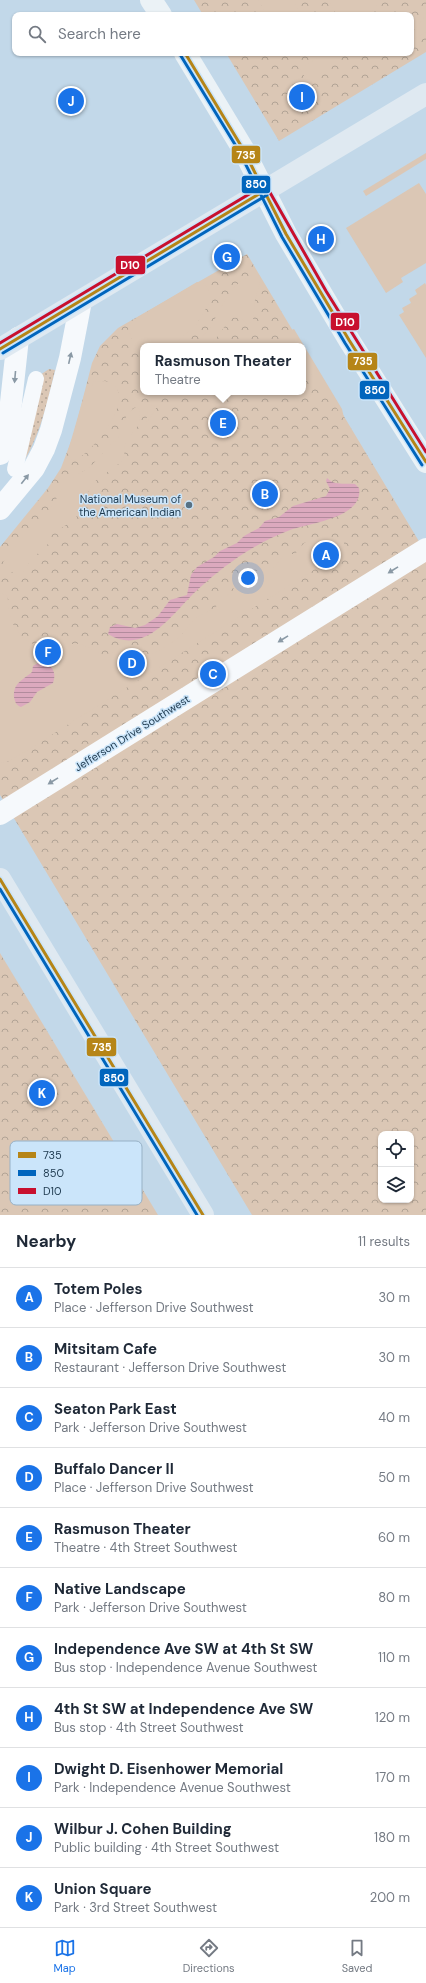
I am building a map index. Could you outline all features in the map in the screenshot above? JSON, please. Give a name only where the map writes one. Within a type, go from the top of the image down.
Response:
[{"type":"main road","points":[[151,0],[159,12]]},
{"type":"main road","points":[[187,56],[243,149],[286,234],[349,340],[396,411],[426,462]]},
{"type":"main road","points":[[0,349],[426,94]]},
{"type":"main road","points":[[0,879],[204,1215]]},
{"type":"street","points":[[0,509],[34,468],[51,430],[70,358],[81,300]]},
{"type":"street","points":[[7,461],[9,421],[18,338]]},
{"type":"street","points":[[7,461],[36,379]]},
{"type":"street","name":"Jefferson Drive Southwest","points":[[0,814],[426,549]]},
{"type":"green space","points":[[194,0],[426,0],[426,52],[279,141],[228,56],[414,56],[414,12],[201,12]]},
{"type":"green space","points":[[258,0],[301,0],[295,4],[300,12],[265,12]]},
{"type":"green space","points":[[336,0],[381,0],[371,12],[335,12],[330,3]]},
{"type":"green space","points":[[426,15],[426,32],[414,39],[414,30]]},
{"type":"green space","points":[[320,56],[335,56],[310,86],[300,69]]},
{"type":"green space","points":[[426,153],[426,159],[366,196],[363,191]]},
{"type":"green space","points":[[419,183],[426,194],[426,263],[401,278],[403,282],[386,293],[346,228]]},
{"type":"green space","points":[[247,254],[300,343],[140,343],[140,395],[306,395],[306,353],[426,553],[426,1215],[252,1215],[0,795],[0,547],[48,488],[61,468],[74,433],[92,363],[100,346],[118,328]]},
{"type":"green space","points":[[257,273],[261,278],[255,300],[253,321],[247,324],[240,317],[231,318],[212,343],[195,343],[209,329],[224,302],[234,288],[248,276]]},
{"type":"green space","points":[[197,282],[206,285],[209,291],[211,300],[196,325],[175,343],[140,343],[140,353],[133,346],[128,330],[133,320]]},
{"type":"green space","points":[[425,283],[426,358],[399,315],[404,312],[402,308],[411,303],[409,299],[417,294],[415,290]]},
{"type":"green space","points":[[294,329],[302,343],[289,343],[285,332]]},
{"type":"green space","points":[[306,349],[342,409],[344,418],[306,368]]},
{"type":"green space","points":[[49,369],[55,370],[46,408],[33,443],[21,466],[40,375]]},
{"type":"green space","points":[[105,381],[116,387],[119,396],[117,409],[111,422],[92,447],[73,461],[68,455],[68,451],[85,392],[92,386],[93,382]]},
{"type":"green space","points":[[149,404],[157,407],[146,424],[148,406]]},
{"type":"green space","points":[[137,407],[140,409],[139,424],[125,444],[124,457],[121,462],[94,482],[86,495],[81,512],[72,521],[52,534],[48,544],[31,560],[20,577],[14,574],[3,562],[23,537],[49,511],[62,489],[71,479],[91,466],[111,444],[118,439],[122,425],[127,416]]},
{"type":"green space","points":[[309,541],[325,549],[332,548],[344,542],[344,547],[328,561],[10,761],[0,763],[0,593],[8,596],[9,614],[12,622],[22,636],[29,642],[47,647],[78,644],[102,654],[119,653],[127,657],[138,658],[153,654],[173,642],[198,616],[217,606],[218,597],[232,594],[236,584],[249,580],[255,572],[261,568],[275,567],[284,554],[295,554],[304,543]]},
{"type":"green space","points":[[0,953],[113,1141],[10,1141],[10,1205],[142,1205],[142,1188],[158,1215],[0,1215]]},
{"type":"shaded area","points":[[327,478],[330,481],[340,484],[355,484],[359,488],[358,498],[353,506],[344,513],[322,522],[284,532],[246,552],[212,577],[166,622],[145,637],[133,640],[121,640],[108,634],[110,627],[117,624],[135,628],[145,625],[158,616],[170,600],[187,595],[191,575],[197,567],[214,557],[220,551],[237,543],[244,536],[259,528],[265,521],[279,517],[293,506],[326,496],[330,489],[326,481]]},
{"type":"shaded area","points":[[38,663],[47,663],[51,667],[54,672],[53,683],[37,692],[30,702],[21,707],[17,704],[14,697],[15,688],[19,682],[32,672],[33,666]]},
{"type":"transit line","name":"850","points":[[181,56],[239,151],[282,237],[345,343],[422,465]]},
{"type":"transit line","name":"735","points":[[187,56],[243,149],[286,234],[349,340],[426,462]]},
{"type":"transit line","name":"D10","points":[[0,343],[261,187]]},
{"type":"transit line","name":"D10","points":[[268,189],[326,291],[426,452]]},
{"type":"transit line","name":"735","points":[[0,349],[264,191]]},
{"type":"transit line","name":"850","points":[[3,353],[267,195]]},
{"type":"transit line","name":"735","points":[[0,879],[203,1215]]},
{"type":"transit line","name":"850","points":[[0,889],[197,1215]]},
{"type":"place","name":"Dwight D. Eisenhower Memorial","points":[[302,97]]},
{"type":"place","name":"Wilbur J. Cohen Building","points":[[71,101]]},
{"type":"place","name":"4th St SW at Independence Ave SW","points":[[321,239]]},
{"type":"place","name":"Independence Ave SW at 4th St SW","points":[[227,257]]},
{"type":"place","name":"Rasmuson Theater","points":[[223,423]]},
{"type":"place","name":"Mitsitam Cafe","points":[[265,494]]},
{"type":"place","name":"National Museum of the American Indian","points":[[189,505]]},
{"type":"place","name":"Totem Poles","points":[[326,555]]},
{"type":"place","name":"Native Landscape","points":[[48,652]]},
{"type":"place","name":"Buffalo Dancer II","points":[[132,663]]},
{"type":"place","name":"Seaton Park East","points":[[213,674]]},
{"type":"place","name":"Union Square","points":[[42,1093]]}]
